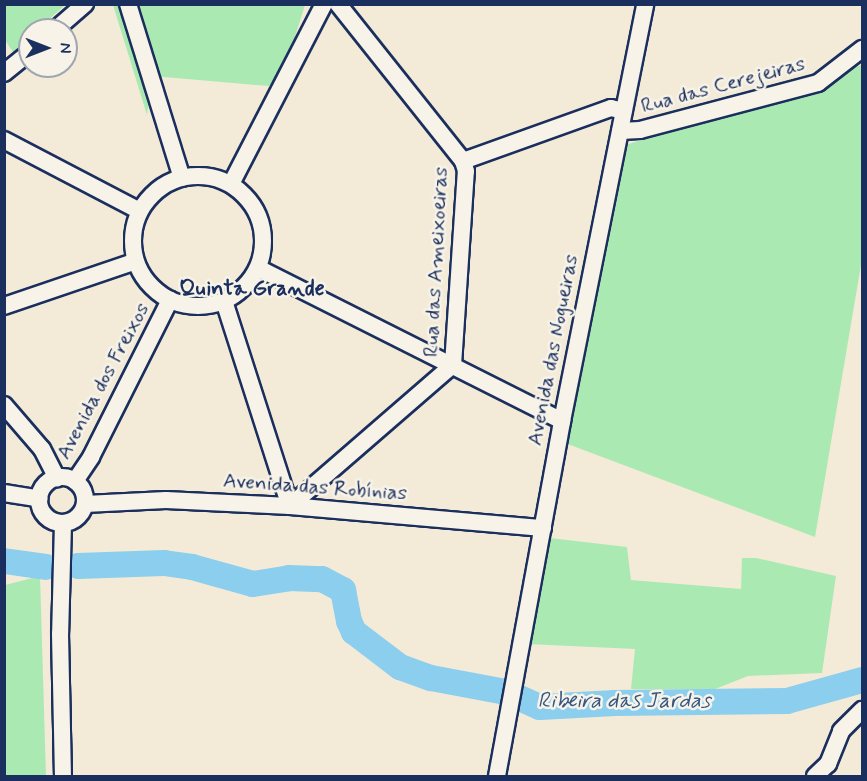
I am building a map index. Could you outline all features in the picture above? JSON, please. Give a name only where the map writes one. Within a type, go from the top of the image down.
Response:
[{"type":"street","points":[[69,18],[85,4]]},
{"type":"street","points":[[128,4],[182,178]]},
{"type":"street","points":[[231,184],[324,4]]},
{"type":"street","points":[[338,4],[463,161],[611,108],[624,111]]},
{"type":"street","name":"Avenida das Nogueiras","points":[[497,777],[562,421],[645,4]]},
{"type":"street","name":"Rua das Cerejeiras","points":[[620,131],[640,130],[818,83],[862,49]]},
{"type":"street","points":[[4,74],[18,62]]},
{"type":"street","points":[[4,140],[140,211]]},
{"type":"street","name":"Rua das Ameixoeiras","points":[[453,365],[466,171],[463,161]]},
{"type":"street","points":[[200,176],[231,184],[247,198],[257,214],[262,232],[263,250],[258,268],[239,292],[224,301],[207,306],[188,306],[170,300],[155,291],[143,277],[136,261],[133,243],[140,211],[152,195],[166,184],[182,178],[200,176]]},
{"type":"street","points":[[4,306],[136,261]]},
{"type":"street","points":[[258,268],[562,421]]},
{"type":"street","name":"Avenida dos Freixos","points":[[75,481],[92,457],[170,300]]},
{"type":"street","points":[[224,301],[290,506],[453,365]]},
{"type":"street","points":[[4,405],[42,449],[57,478]]},
{"type":"street","points":[[57,478],[75,481],[83,491],[85,504],[77,517],[63,523],[49,518],[44,513],[40,499],[45,486],[57,478]]},
{"type":"street","points":[[4,493],[40,499]]},
{"type":"street","name":"Avenida das Robínias","points":[[85,504],[166,500],[290,506],[543,528]]},
{"type":"street","points":[[63,523],[60,645],[63,777]]},
{"type":"street","points":[[815,777],[828,764],[841,731],[862,710]]},
{"type":"green space","points":[[5,4],[65,5],[50,18],[18,18],[18,48],[13,52],[5,40]]},
{"type":"green space","points":[[113,5],[305,5],[287,62],[269,86],[152,76],[147,115]]},
{"type":"green space","points":[[862,65],[862,259],[815,537],[549,437],[617,148]]},
{"type":"green space","points":[[550,538],[627,547],[631,580],[741,589],[742,558],[756,558],[836,576],[822,673],[748,676],[715,689],[631,689],[635,649],[527,644]]},
{"type":"green space","points":[[40,576],[46,776],[5,776],[5,585]]},
{"type":"waterway","name":"Ribeira das Jardas","points":[[4,561],[46,567]]},
{"type":"waterway","name":"Ribeira das Jardas","points":[[78,566],[164,563],[192,567],[253,584],[289,578],[322,579],[343,590],[349,621],[354,632],[400,667],[431,678],[506,692],[540,707],[615,703],[787,701],[862,680]]},
{"type":"district","name":"Quinta Grande","points":[[252,290]]}]
